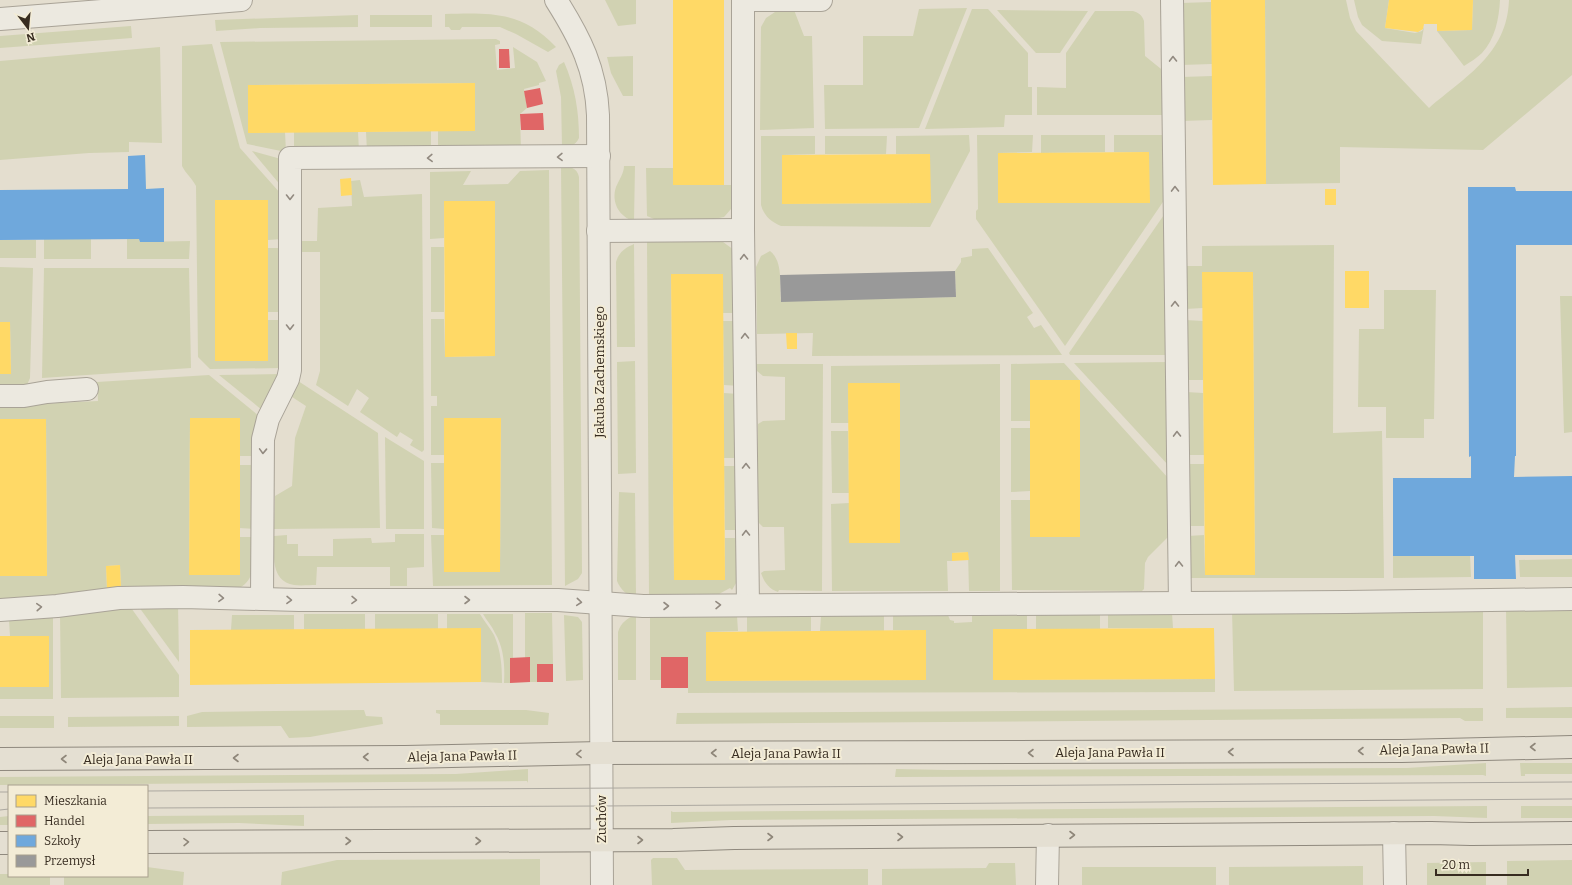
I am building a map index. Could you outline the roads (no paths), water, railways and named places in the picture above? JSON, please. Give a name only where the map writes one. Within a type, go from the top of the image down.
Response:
[{"type":"main road","name":"Aleja Jana Pawła II","points":[[0,759],[397,757],[601,753],[1379,751],[1572,747]]},
{"type":"main road","points":[[148,842],[601,840],[1048,835],[1572,833]]},
{"type":"street","points":[[0,19],[195,2],[242,0]]},
{"type":"street","name":"Jakuba Zachemskiego","points":[[556,0],[580,41],[590,66],[598,106],[601,753]]},
{"type":"street","points":[[748,605],[743,230],[742,0],[821,0]]},
{"type":"street","points":[[1172,0],[1180,603]]},
{"type":"street","points":[[262,599],[263,439],[268,419],[288,379],[290,370],[290,158],[599,156]]},
{"type":"street","points":[[598,231],[743,230]]},
{"type":"street","points":[[0,396],[24,396],[47,392],[87,389]]},
{"type":"street","points":[[0,610],[57,606],[129,598],[182,597],[262,599],[558,600],[643,606],[1572,599]]},
{"type":"street","name":"Zuchów","points":[[601,753],[602,885]]},
{"type":"street","points":[[1394,833],[1394,885]]},
{"type":"street","points":[[1048,835],[1048,885]]},
{"type":"tram line","points":[[148,791],[1572,782]]},
{"type":"tram line","points":[[0,792],[8,792]]},
{"type":"tram line","points":[[148,808],[1572,799]]},
{"type":"tram line","points":[[0,810],[8,809]]}]
